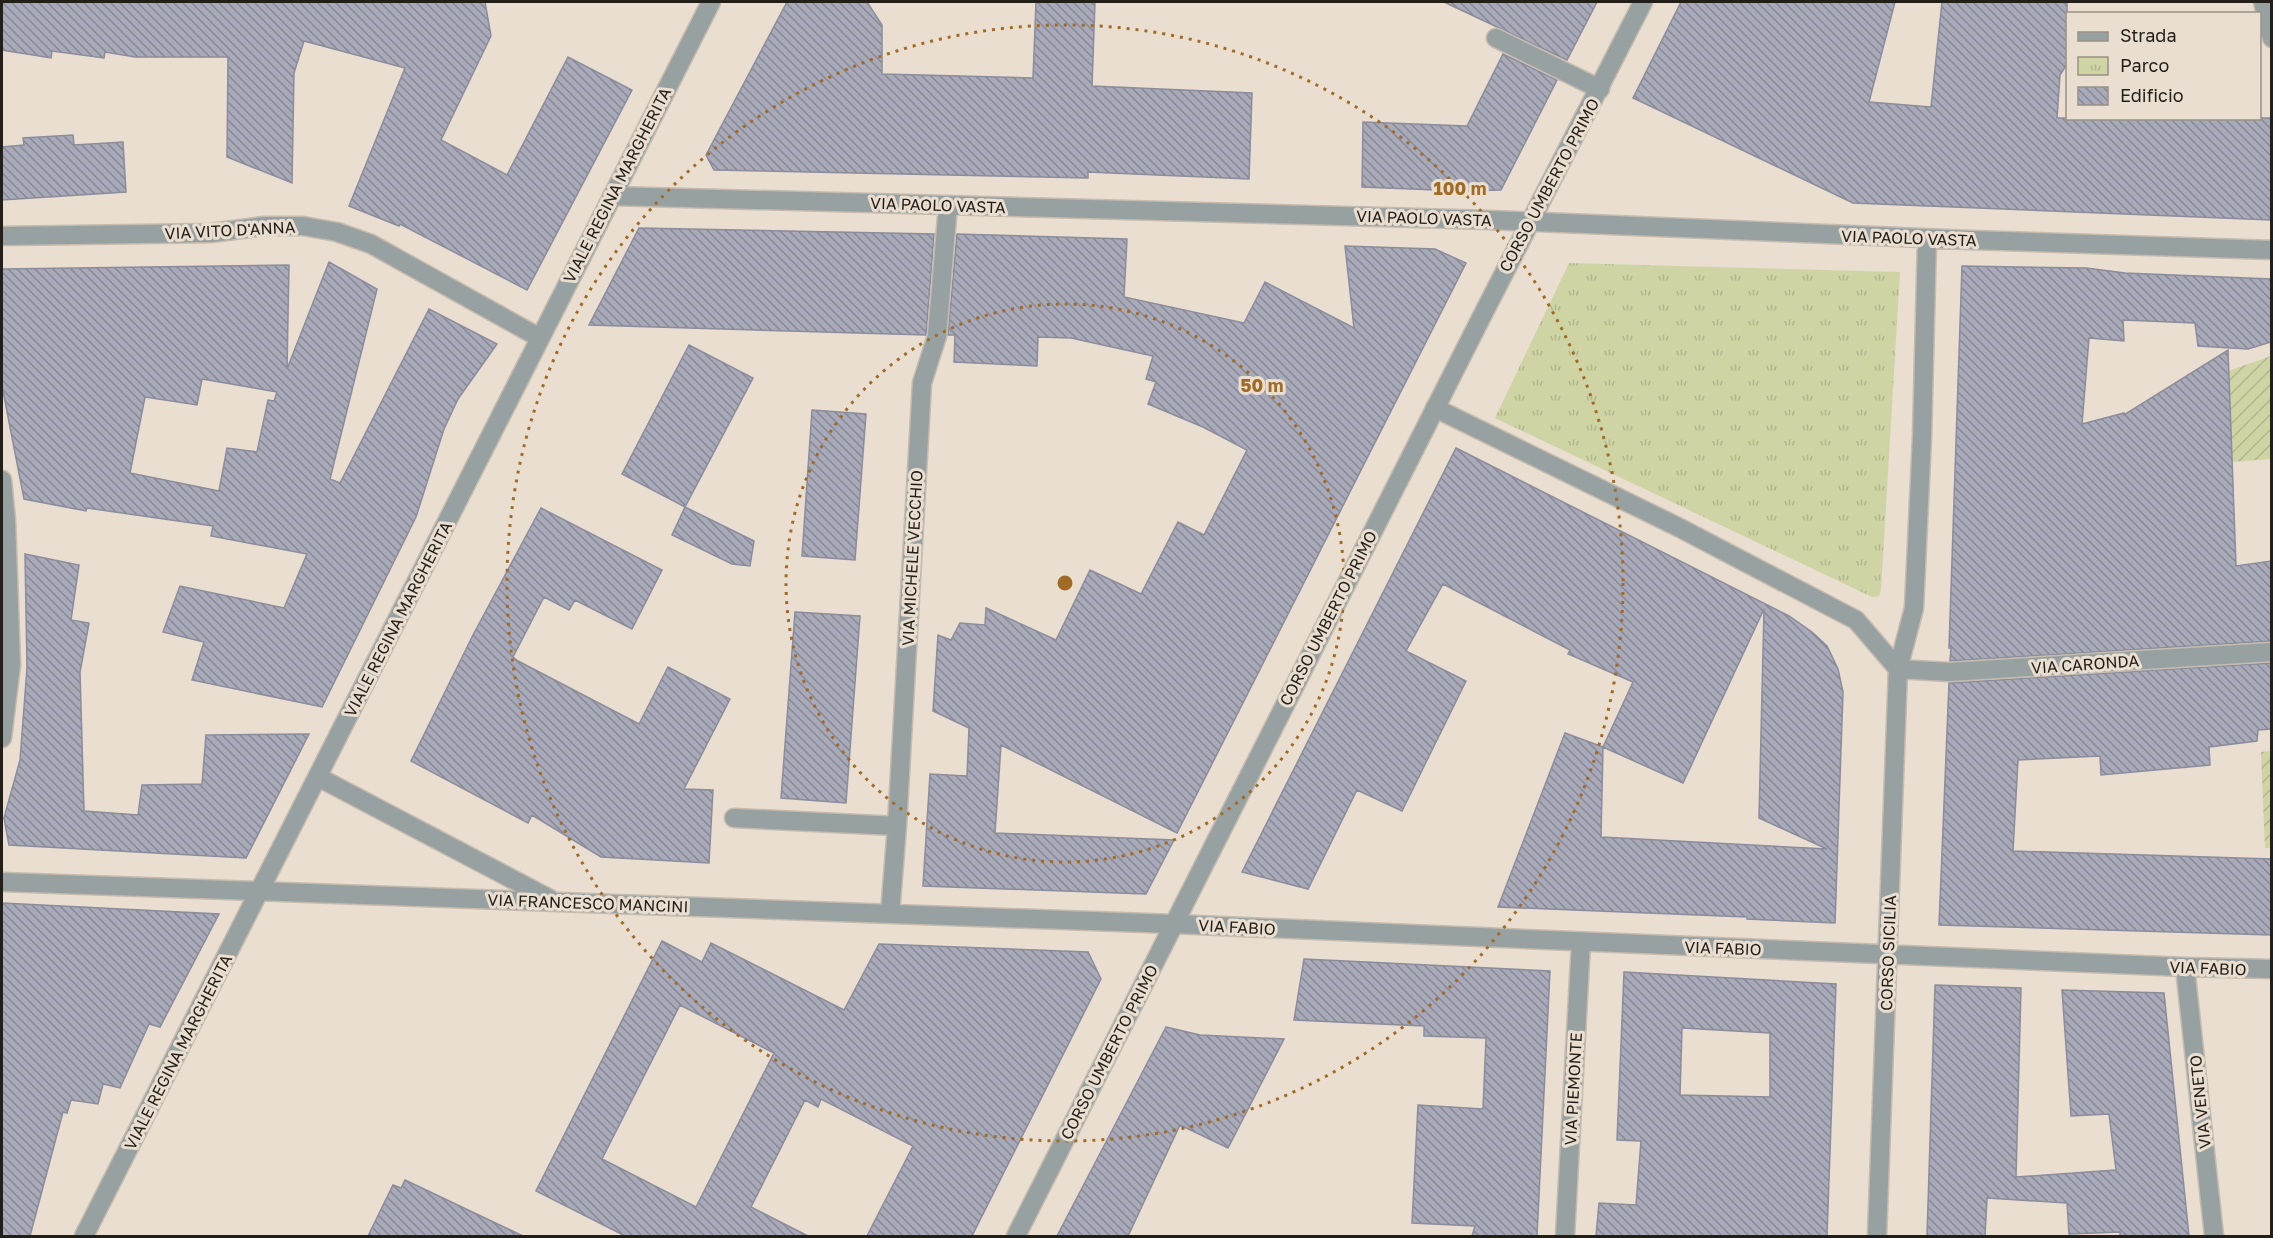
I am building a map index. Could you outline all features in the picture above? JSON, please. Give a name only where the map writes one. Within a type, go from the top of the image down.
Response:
[{"type":"street","name":"VIALE REGINA MARGHERITA","points":[[84,1236],[711,2]]},
{"type":"street","name":"CORSO UMBERTO PRIMO","points":[[1016,1236],[1643,2]]},
{"type":"street","points":[[2263,2],[2267,35]]},
{"type":"street","points":[[1496,38],[1600,89]]},
{"type":"street","name":"VIA PAOLO VASTA","points":[[612,196],[1530,222],[2271,250]]},
{"type":"street","name":"VIA MICHELE VECCHIO","points":[[890,914],[922,383],[937,336],[948,205]]},
{"type":"street","name":"VIA VITO D'ANNA","points":[[2,236],[211,233],[264,226],[303,226],[326,230],[371,244],[540,338]]},
{"type":"street","name":"CORSO SICILIA","points":[[1876,1236],[1898,669],[1914,608],[1922,437],[1927,238]]},
{"type":"street","points":[[1435,408],[1678,527],[1856,620],[1898,669]]},
{"type":"street","points":[[2,480],[6,520],[11,665],[2,738]]},
{"type":"street","name":"VIA CARONDA","points":[[1898,669],[1949,672],[2271,652]]},
{"type":"street","points":[[318,777],[555,902]]},
{"type":"street","points":[[734,818],[897,826]]},
{"type":"street","name":"VIA FRANCESCO MANCINI","points":[[2,882],[1174,924]]},
{"type":"street","name":"VIA FABIO","points":[[1174,924],[2271,969]]},
{"type":"street","name":"VIA PIEMONTE","points":[[1565,1236],[1581,942]]},
{"type":"street","name":"VIA VENETO","points":[[2186,967],[2214,1236]]},
{"type":"green space","points":[[1569,263],[1900,272],[1879,596],[1872,597],[1495,418]]},
{"type":"green space","points":[[2271,356],[2271,459],[2232,462],[2228,371]]},
{"type":"green space","points":[[2271,751],[2271,848],[2265,848],[2261,752]]},
{"type":"building","points":[[2,2],[485,2],[491,36],[441,140],[507,175],[568,57],[632,90],[527,290],[400,224],[399,226],[349,206],[405,68],[304,41],[294,73],[292,183],[227,157],[228,57],[135,57],[105,52],[104,58],[52,51],[51,58],[2,50]]},
{"type":"building","points":[[787,2],[867,2],[882,25],[882,74],[1033,78],[1036,2],[1095,2],[1092,86],[1252,93],[1249,179],[1088,172],[1088,178],[714,170],[706,155]]},
{"type":"building","points":[[1444,2],[1597,2],[1567,60]]},
{"type":"building","points":[[1681,2],[1895,2],[1869,102],[1931,107],[1942,2],[2067,2],[2066,66],[2060,75],[2057,118],[2066,118],[2066,120],[2261,120],[2261,118],[2271,118],[2271,220],[1853,203],[1633,98]]},
{"type":"building","points":[[1503,54],[1557,80],[1501,190],[1460,191],[1362,187],[1363,122],[1467,126]]},
{"type":"building","points":[[73,135],[74,145],[123,142],[126,192],[2,200],[2,147],[24,145],[23,138]]},
{"type":"building","points":[[639,228],[934,234],[926,335],[589,325]]},
{"type":"building","points":[[957,234],[1127,239],[1124,297],[1244,323],[1265,282],[1354,328],[1345,246],[1435,249],[1466,263],[1177,833],[1001,745],[995,833],[1174,840],[1146,894],[923,886],[930,774],[967,776],[969,728],[933,711],[938,635],[951,640],[960,623],[985,625],[986,608],[1056,640],[1090,570],[1141,594],[1178,522],[1204,535],[1247,450],[1203,427],[1148,404],[1156,382],[1146,379],[1153,356],[1071,338],[1038,337],[1037,366],[954,362],[955,335],[948,335]]},
{"type":"building","points":[[329,262],[377,289],[330,479],[340,483],[429,309],[497,344],[458,399],[444,429],[416,517],[322,707],[192,680],[204,642],[163,632],[180,586],[284,608],[307,554],[211,536],[213,526],[87,508],[86,511],[24,499],[2,386],[2,269],[289,265],[287,369]],"holes":[[[202,379],[277,392],[274,401],[268,400],[257,452],[227,448],[219,491],[130,473],[145,397],[197,405]]]},
{"type":"building","points":[[1962,266],[2086,268],[2125,273],[2271,279],[2271,342],[2248,349],[2198,346],[2195,323],[2123,320],[2124,341],[2089,338],[2082,424],[2124,413],[2124,415],[2228,350],[2236,566],[2271,561],[2271,641],[1950,661]]},
{"type":"building","points":[[689,345],[753,378],[685,507],[622,474]]},
{"type":"building","points":[[812,410],[866,414],[855,560],[802,556]]},
{"type":"building","points":[[1456,448],[1789,616],[1827,646],[1838,669],[1843,692],[1835,923],[1747,919],[1747,917],[1498,907],[1565,733],[1603,747],[1633,682],[1568,654],[1570,650],[1443,584],[1406,651],[1466,681],[1402,811],[1357,790],[1308,889],[1242,872]],"holes":[[[1764,609],[1759,818],[1827,849],[1601,837],[1603,747],[1683,783]]]},
{"type":"building","points":[[685,507],[754,541],[750,566],[732,564],[672,535]]},
{"type":"building","points":[[541,508],[662,570],[632,629],[575,600],[569,610],[544,597],[513,657],[639,724],[668,667],[730,699],[684,789],[713,790],[709,863],[601,857],[532,815],[528,823],[411,761],[473,635]]},
{"type":"building","points":[[25,554],[79,565],[71,620],[89,623],[80,672],[84,811],[138,815],[142,785],[202,784],[206,735],[309,734],[246,858],[9,845],[4,818],[20,760],[27,668]]},
{"type":"building","points":[[795,612],[860,616],[846,803],[781,798]]},
{"type":"building","points":[[2271,663],[2271,729],[2258,730],[2257,741],[2209,747],[2210,765],[2101,775],[2100,756],[2018,760],[2013,851],[2271,859],[2271,935],[1939,925],[1949,683]]},
{"type":"building","points":[[2,903],[219,914],[160,1027],[149,1024],[120,1088],[103,1084],[98,1104],[71,1100],[67,1113],[63,1112],[30,1236],[2,1236]]},
{"type":"building","points":[[662,941],[702,962],[711,943],[844,1010],[879,944],[1088,952],[1101,979],[972,1236],[867,1236],[913,1146],[821,1099],[818,1107],[805,1100],[751,1207],[808,1236],[625,1236],[536,1191]],"holes":[[[680,1005],[774,1053],[696,1207],[602,1159]]]},
{"type":"building","points":[[1304,959],[1550,971],[1537,1236],[1472,1236],[1475,1226],[1412,1223],[1418,1105],[1483,1109],[1486,1038],[1424,1036],[1424,1026],[1294,1020]]},
{"type":"building","points":[[1624,972],[1836,984],[1827,1236],[1596,1236],[1599,1203],[1636,1205],[1641,1141],[1617,1140]],"holes":[[[1682,1028],[1770,1033],[1770,1097],[1680,1095]]]},
{"type":"building","points":[[1935,985],[2021,988],[2016,1177],[2116,1170],[2109,1114],[2071,1116],[2062,990],[2164,993],[2189,1236],[2120,1236],[2120,1232],[2069,1234],[2067,1203],[1987,1198],[1985,1236],[1927,1236]]},
{"type":"building","points":[[1166,1027],[1200,1035],[1284,1039],[1228,1148],[1180,1125],[1128,1236],[1057,1236]]},
{"type":"building","points":[[405,1180],[523,1236],[368,1236],[393,1185],[401,1188]]}]
